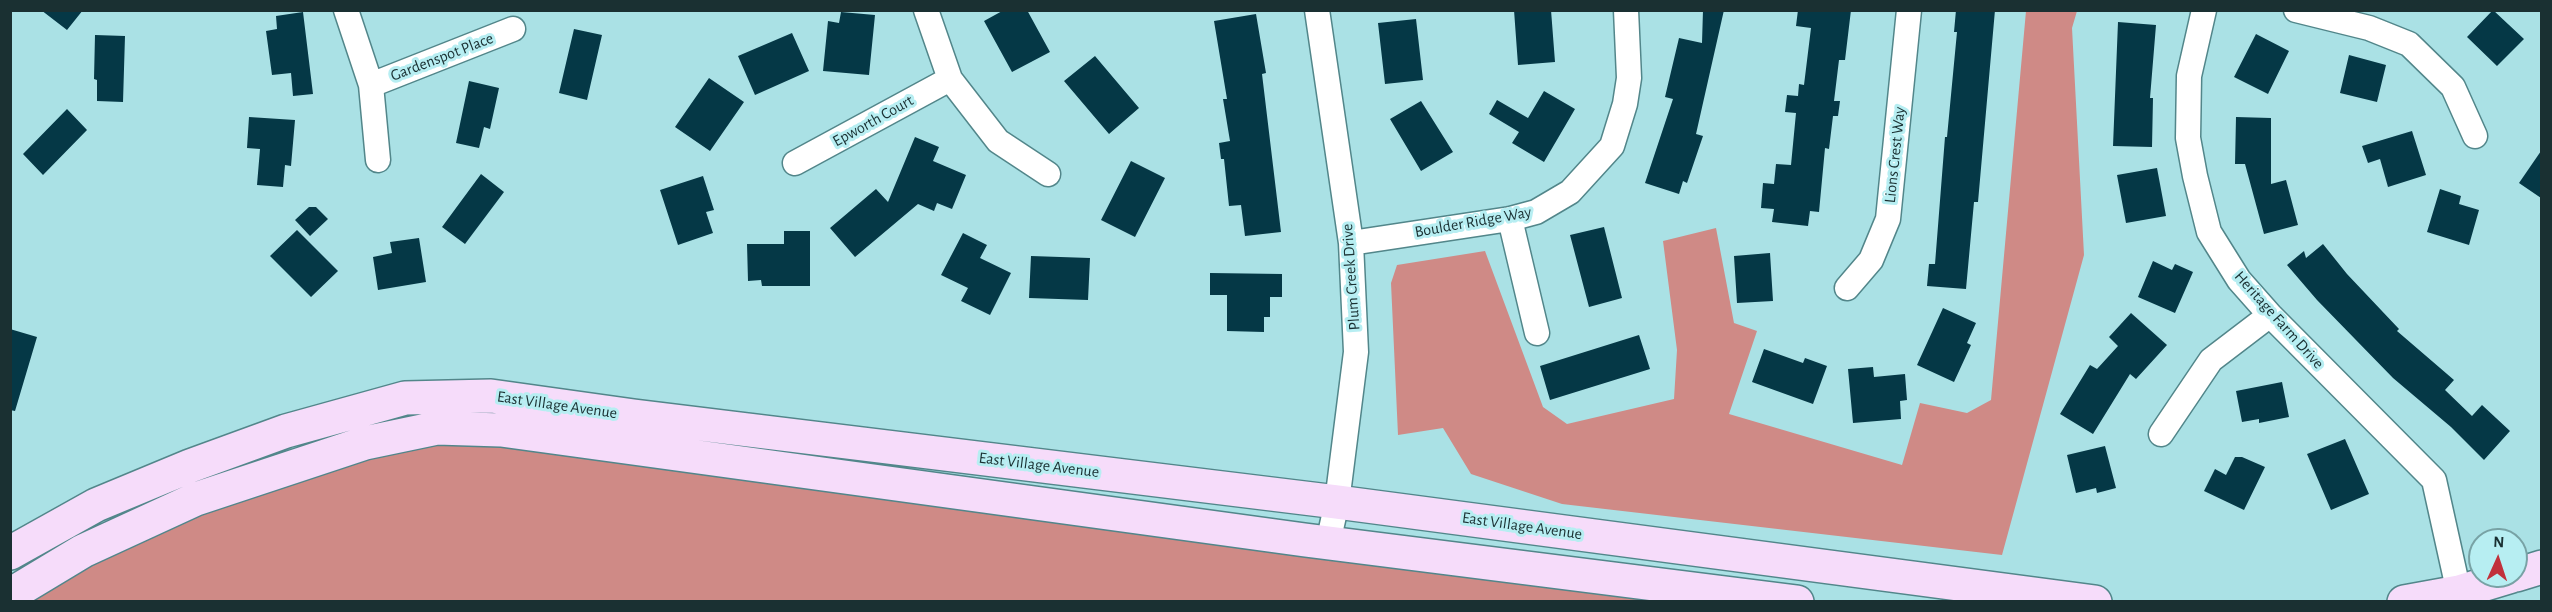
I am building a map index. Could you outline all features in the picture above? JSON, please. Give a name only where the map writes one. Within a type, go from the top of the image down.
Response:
[{"type":"street","points":[[346,10],[370,85],[378,160]]},
{"type":"street","points":[[926,10],[950,79],[998,141],[1048,174]]},
{"type":"street","name":"Plum Creek Drive","points":[[1317,10],[1351,243],[1356,351],[1337,502],[1328,543]]},
{"type":"street","name":"Boulder Ridge Way","points":[[1351,243],[1510,219],[1536,212],[1570,192],[1612,146],[1625,104],[1629,78],[1626,10]]},
{"type":"street","name":"Lions Crest Way","points":[[1848,288],[1871,260],[1888,219],[1909,10]]},
{"type":"street","name":"Heritage Farm Drive","points":[[2204,10],[2189,76],[2188,138],[2209,231],[2239,279],[2270,315],[2434,480],[2460,597]]},
{"type":"street","points":[[2296,10],[2369,28],[2409,44],[2453,87],[2475,136]]},
{"type":"street","name":"Gardenspot Place","points":[[370,85],[513,29]]},
{"type":"street","name":"Epworth Court","points":[[795,163],[950,79]]},
{"type":"street","points":[[1510,219],[1537,333]]},
{"type":"street","points":[[2161,434],[2211,360],[2270,315]]},
{"type":"street","name":"East Village Avenue","points":[[10,553],[96,505],[190,466],[296,428],[405,398],[491,396],[634,416],[1337,502],[2095,602]]},
{"type":"street","name":"East Village Avenue","points":[[10,595],[83,551],[196,499],[365,443],[436,428],[513,432],[1328,543],[1797,602]]},
{"type":"street","points":[[2404,602],[2460,597],[2482,588]]},
{"type":"shaded area","points":[[2026,11],[2077,11],[2072,28],[2084,255],[2002,555],[1562,504],[1471,474],[1443,428],[1398,435],[1391,283],[1397,265],[1485,251],[1543,407],[1567,424],[1674,399],[1677,350],[1663,241],[1716,228],[1734,323],[1757,331],[1729,414],[1902,465],[1920,403],[1967,413],[1991,400]]},
{"type":"shaded area","points":[[437,428],[1797,602],[11,602],[83,551]]},
{"type":"building","points":[[41,10],[83,10],[67,30]]},
{"type":"building","points":[[1004,10],[1027,10],[1050,52],[1012,72],[984,21]]},
{"type":"building","points":[[1514,10],[1551,10],[1555,62],[1518,65]]},
{"type":"building","points":[[1703,10],[1724,10],[1696,134],[1703,136],[1687,183],[1683,181],[1679,194],[1645,183],[1673,99],[1665,97],[1679,38],[1702,43]]},
{"type":"building","points":[[1798,10],[1851,10],[1845,60],[1839,60],[1834,101],[1840,101],[1838,116],[1833,116],[1829,149],[1825,148],[1819,212],[1810,211],[1808,226],[1772,222],[1774,209],[1761,208],[1763,183],[1774,184],[1776,164],[1791,165],[1796,113],[1785,112],[1787,95],[1798,96],[1799,84],[1804,85],[1811,28],[1796,26]]},
{"type":"building","points":[[1956,10],[1995,10],[1978,202],[1974,202],[1966,289],[1927,286],[1929,264],[1935,264],[1945,137],[1947,137],[1957,32],[1954,32]]},
{"type":"building","points":[[2493,10],[2524,39],[2497,66],[2467,37]]},
{"type":"building","points":[[303,12],[313,94],[293,96],[291,73],[272,75],[266,31],[277,29],[276,16]]},
{"type":"building","points":[[841,12],[875,15],[869,75],[823,71],[828,21],[839,23]]},
{"type":"building","points":[[1256,14],[1266,73],[1262,74],[1281,232],[1245,236],[1241,205],[1229,206],[1224,159],[1221,159],[1219,143],[1230,141],[1223,99],[1227,99],[1214,21]]},
{"type":"building","points":[[1416,19],[1423,80],[1385,84],[1378,23]]},
{"type":"building","points":[[2118,22],[2156,25],[2150,98],[2153,98],[2152,147],[2113,146]]},
{"type":"building","points":[[574,29],[602,35],[587,100],[559,93]]},
{"type":"building","points":[[792,33],[809,71],[755,95],[738,56]]},
{"type":"building","points":[[2256,34],[2289,51],[2268,94],[2234,77]]},
{"type":"building","points":[[95,35],[125,36],[123,102],[97,101],[97,80],[94,79]]},
{"type":"building","points":[[2349,55],[2386,65],[2377,102],[2340,93]]},
{"type":"building","points":[[1095,56],[1139,108],[1109,134],[1064,81]]},
{"type":"building","points":[[709,78],[744,102],[710,151],[675,127]]},
{"type":"building","points":[[469,81],[499,88],[490,129],[484,127],[479,148],[456,143]]},
{"type":"building","points":[[1544,91],[1575,109],[1544,162],[1512,143],[1519,132],[1489,114],[1497,100],[1528,118]]},
{"type":"building","points":[[1421,101],[1453,152],[1421,171],[1390,119]]},
{"type":"building","points":[[67,109],[87,130],[43,175],[23,154]]},
{"type":"building","points":[[249,117],[295,120],[291,166],[285,165],[283,187],[257,185],[260,149],[247,148]]},
{"type":"building","points":[[2236,117],[2271,118],[2271,184],[2286,180],[2298,225],[2264,234],[2245,164],[2235,164]]},
{"type":"building","points":[[2412,131],[2426,175],[2388,187],[2380,159],[2368,163],[2362,146]]},
{"type":"building","points":[[915,137],[939,147],[933,161],[966,175],[952,209],[937,203],[934,211],[918,204],[855,257],[830,228],[876,189],[888,202]]},
{"type":"building","points":[[2541,151],[2541,198],[2519,183]]},
{"type":"building","points":[[1131,161],[1165,178],[1135,237],[1101,220]]},
{"type":"building","points":[[2157,168],[2166,216],[2126,223],[2117,175]]},
{"type":"building","points":[[481,174],[504,192],[465,244],[442,227]]},
{"type":"building","points":[[703,176],[714,210],[706,212],[713,233],[678,245],[660,190]]},
{"type":"building","points":[[2440,189],[2461,196],[2459,204],[2479,210],[2469,245],[2427,232]]},
{"type":"building","points":[[309,207],[316,207],[328,219],[310,236],[295,220]]},
{"type":"building","points":[[1604,227],[1622,298],[1589,307],[1570,235]]},
{"type":"building","points":[[297,230],[338,271],[311,297],[270,256]]},
{"type":"building","points":[[784,231],[810,231],[810,286],[762,286],[761,280],[748,281],[747,244],[784,244]]},
{"type":"building","points":[[963,233],[987,245],[980,258],[1011,273],[990,315],[961,301],[968,288],[941,275]]},
{"type":"building","points":[[419,238],[426,282],[378,290],[373,257],[392,253],[390,242]]},
{"type":"building","points":[[2323,244],[2347,274],[2399,329],[2397,331],[2454,380],[2445,390],[2472,416],[2482,405],[2510,431],[2484,460],[2451,427],[2393,378],[2317,300],[2287,265],[2304,251],[2306,258]]},
{"type":"building","points":[[1770,253],[1773,301],[1737,303],[1734,256]]},
{"type":"building","points":[[1031,256],[1090,258],[1088,300],[1029,298]]},
{"type":"building","points":[[2153,261],[2172,270],[2175,264],[2193,272],[2175,313],[2138,297]]},
{"type":"building","points":[[1210,273],[1282,274],[1282,297],[1270,297],[1270,317],[1264,317],[1264,332],[1227,331],[1227,295],[1210,295]]},
{"type":"building","points":[[1943,308],[1976,323],[1967,343],[1971,345],[1954,382],[1917,365]]},
{"type":"building","points":[[2131,313],[2167,345],[2136,379],[2130,374],[2093,434],[2060,414],[2090,365],[2097,369],[2118,346],[2109,337]]},
{"type":"building","points":[[10,329],[37,337],[15,411],[10,410]]},
{"type":"building","points":[[1639,335],[1650,369],[1550,400],[1540,366]]},
{"type":"building","points":[[1764,349],[1803,363],[1805,358],[1827,366],[1813,404],[1752,382]]},
{"type":"building","points":[[1873,367],[1874,377],[1905,374],[1907,400],[1900,401],[1901,419],[1853,423],[1848,369]]},
{"type":"building","points":[[2282,382],[2289,417],[2259,423],[2259,419],[2242,422],[2236,391]]},
{"type":"building","points":[[2345,439],[2369,494],[2331,510],[2307,454]]},
{"type":"building","points":[[2105,446],[2116,488],[2097,493],[2096,488],[2076,493],[2067,455]]},
{"type":"building","points":[[2235,457],[2242,457],[2265,467],[2244,510],[2204,491],[2215,469],[2226,475]]}]
